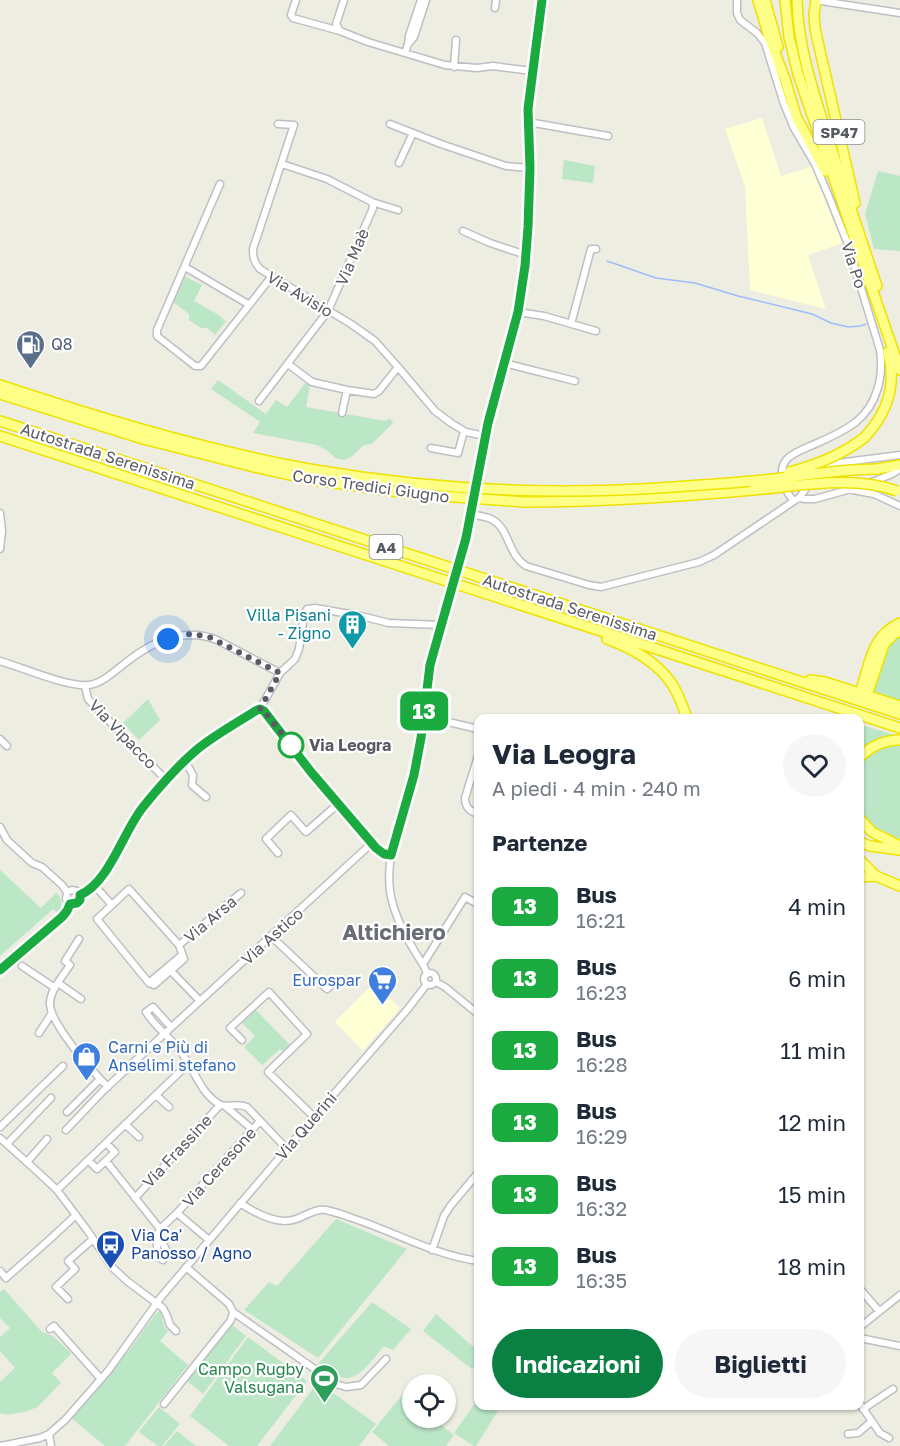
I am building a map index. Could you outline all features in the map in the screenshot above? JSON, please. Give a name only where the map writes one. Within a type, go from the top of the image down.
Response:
[{"type":"highway","name":"SP47","points":[[758,0],[769,38],[785,79]]},
{"type":"highway","name":"SP47","points":[[765,0],[796,116],[819,158],[849,225]]},
{"type":"highway","name":"SP47","points":[[818,1],[814,14],[815,29],[865,250]]},
{"type":"highway","name":"SP47","points":[[785,2],[789,37],[798,74],[849,225]]},
{"type":"highway","name":"SP47","points":[[797,4],[808,72],[865,250]]},
{"type":"highway","name":"Via Po","points":[[849,225],[900,370]]},
{"type":"highway","name":"Via Po","points":[[865,250],[900,351]]},
{"type":"highway","points":[[709,484],[775,475],[814,465],[844,452],[865,437],[885,409],[892,375],[890,359],[870,286]]},
{"type":"highway","name":"Corso Tredici Giugno","points":[[0,385],[105,418],[314,475],[414,494],[525,502],[580,502],[650,499],[753,490]]},
{"type":"highway","name":"Corso Tredici Giugno","points":[[0,394],[143,439],[254,467],[314,475],[518,491],[608,491],[709,484]]},
{"type":"highway","name":"Autostrada Serenissima","points":[[0,421],[900,714]]},
{"type":"highway","name":"Autostrada Serenissima","points":[[0,436],[857,714]]},
{"type":"highway","points":[[709,484],[855,469],[900,467]]},
{"type":"highway","points":[[753,490],[856,475],[877,469]]},
{"type":"highway","points":[[753,490],[852,483],[876,485],[899,492]]},
{"type":"highway","points":[[562,618],[587,632],[630,648],[655,665],[673,686],[685,714]]},
{"type":"highway","points":[[900,623],[889,629],[878,641],[865,691],[884,644],[900,631]]},
{"type":"highway","points":[[773,673],[825,682],[900,706]]},
{"type":"highway","name":"Autostrada Serenissima","points":[[864,716],[900,728]]},
{"type":"highway","points":[[864,754],[873,746],[883,742],[900,740]]},
{"type":"highway","points":[[864,823],[872,832],[900,848]]},
{"type":"highway","points":[[864,844],[900,848]]},
{"type":"highway","points":[[864,864],[876,876],[900,886]]},
{"type":"highway","points":[[864,877],[876,876]]},
{"type":"street","points":[[296,0],[291,15],[293,18],[405,53],[454,67],[493,66],[532,70]]},
{"type":"street","points":[[340,31],[336,24],[344,0]]},
{"type":"street","points":[[405,53],[421,0]]},
{"type":"street","points":[[408,44],[414,37],[426,0]]},
{"type":"street","points":[[495,8],[496,0]]},
{"type":"street","points":[[460,561],[485,436],[518,312],[526,255],[530,168],[528,109],[542,0]]},
{"type":"street","name":"Via Po","points":[[737,0],[737,13],[740,20],[757,33],[765,43],[784,104],[827,192],[850,253],[874,328],[882,362],[877,392],[857,421],[797,452],[783,465],[782,477],[788,494],[797,499]]},
{"type":"street","points":[[818,1],[900,13]]},
{"type":"street","points":[[454,67],[456,40]]},
{"type":"street","points":[[528,122],[608,136]]},
{"type":"street","name":"Via Avisio","points":[[278,124],[294,124],[254,249],[253,259],[256,265],[375,341],[435,411],[464,430],[485,436]]},
{"type":"street","points":[[390,124],[412,134],[506,166],[530,168]]},
{"type":"street","points":[[399,163],[412,134]]},
{"type":"street","points":[[282,164],[327,179],[372,202],[398,210]]},
{"type":"street","points":[[220,184],[156,332],[159,338],[195,366],[201,366],[272,276]]},
{"type":"street","name":"Via Maè","points":[[259,401],[328,311],[373,207],[372,202]]},
{"type":"street","points":[[463,231],[526,255]]},
{"type":"street","points":[[572,324],[591,249],[596,249]]},
{"type":"street","points":[[185,267],[248,304]]},
{"type":"street","points":[[518,312],[544,316],[596,331]]},
{"type":"street","points":[[504,363],[575,381]]},
{"type":"street","points":[[288,364],[312,382],[371,394],[377,393],[398,367]]},
{"type":"street","points":[[342,413],[346,390]]},
{"type":"street","points":[[431,448],[458,453],[464,430]]},
{"type":"street","points":[[471,514],[491,519],[501,526],[515,556],[526,566],[601,587],[714,555],[797,499],[821,467],[900,455]]},
{"type":"street","points":[[797,499],[815,499],[865,485],[892,474],[900,467]]},
{"type":"street","points":[[846,490],[874,494],[900,506]]},
{"type":"street","points":[[0,513],[2,531],[0,549]]},
{"type":"street","points":[[428,974],[400,926],[392,903],[391,855],[414,775],[429,672],[451,592]]},
{"type":"street","points":[[70,904],[78,902],[80,895],[91,890],[106,871],[139,812],[166,780],[199,748],[218,734],[262,710],[280,673],[295,659],[299,649],[303,615],[307,609],[362,616],[389,623],[441,625]]},
{"type":"street","points":[[1,663],[85,686],[99,682],[153,644],[192,634],[217,640],[280,673]]},
{"type":"street","name":"Via Vipacco","points":[[85,686],[88,699],[166,780]]},
{"type":"street","points":[[262,710],[372,843],[381,852],[391,855]]},
{"type":"street","points":[[423,717],[474,728]]},
{"type":"street","points":[[0,739],[7,746]]},
{"type":"street","points":[[185,761],[194,775],[192,785],[206,797]]},
{"type":"street","points":[[474,769],[465,798],[466,807],[474,812]]},
{"type":"street","points":[[278,853],[267,839],[291,815],[306,832],[338,804]]},
{"type":"street","points":[[0,827],[7,840],[32,863],[42,867],[62,885],[67,892],[66,899],[70,904]]},
{"type":"street","name":"Via Astico","points":[[66,1130],[171,1027],[272,937],[372,843]]},
{"type":"street","points":[[94,886],[111,904]]},
{"type":"street","points":[[129,889],[179,945],[184,959],[154,985],[149,983],[97,919],[129,889]]},
{"type":"street","points":[[67,892],[74,890],[80,895]]},
{"type":"street","name":"Via Arsa","points":[[179,945],[241,893]]},
{"type":"street","points":[[423,964],[465,897],[474,902]]},
{"type":"street","points":[[0,970],[62,917],[70,904]]},
{"type":"street","points":[[272,937],[327,989],[336,980]]},
{"type":"street","points":[[79,939],[65,961],[70,965],[56,986],[50,1003],[62,1031],[76,1052],[108,1088]]},
{"type":"street","points":[[149,983],[183,955]]},
{"type":"street","points":[[22,966],[81,999]]},
{"type":"street","points":[[171,971],[200,1001]]},
{"type":"street","points":[[428,974],[435,975],[436,982]]},
{"type":"street","points":[[428,974],[424,979],[427,984],[436,982]]},
{"type":"street","points":[[436,982],[474,1011]]},
{"type":"street","name":"Via Querini","points":[[0,1446],[40,1438],[49,1434],[65,1420],[115,1361],[156,1303],[427,984]]},
{"type":"street","points":[[242,1040],[230,1028],[269,992],[307,1034],[268,1072],[314,1117]]},
{"type":"street","points":[[171,1027],[153,1007],[146,1012],[181,1052],[205,1092],[252,1129]]},
{"type":"street","points":[[39,1033],[52,1012]]},
{"type":"street","points":[[57,1190],[188,1064]]},
{"type":"street","points":[[0,1127],[63,1066]]},
{"type":"street","points":[[67,1112],[100,1079]]},
{"type":"street","points":[[156,1095],[169,1107]]},
{"type":"street","points":[[7,1144],[51,1098]]},
{"type":"street","points":[[223,1106],[239,1104],[246,1107],[287,1149]]},
{"type":"street","name":"Via Frassine","points":[[135,1198],[223,1106]]},
{"type":"street","name":"Via Ceresone","points":[[160,1229],[260,1121]]},
{"type":"street","points":[[125,1124],[140,1137]]},
{"type":"street","points":[[0,1138],[57,1190],[105,1258],[120,1275],[163,1308],[170,1325],[176,1331]]},
{"type":"street","points":[[27,1162],[47,1139]]},
{"type":"street","points":[[88,1160],[97,1169],[106,1161],[115,1152],[106,1143]]},
{"type":"street","points":[[106,1161],[160,1229],[157,1239]]},
{"type":"street","points":[[432,1250],[444,1216],[474,1178]]},
{"type":"street","points":[[240,1203],[259,1214],[281,1221],[290,1221],[321,1209],[330,1211],[432,1250],[474,1260]]},
{"type":"street","name":"Via Ceresone","points":[[177,1213],[209,1240]]},
{"type":"street","points":[[0,1271],[6,1278],[76,1215]]},
{"type":"street","points":[[68,1299],[56,1287],[75,1269],[68,1261],[93,1239]]},
{"type":"street","points":[[186,1267],[229,1305],[233,1312],[336,1384],[346,1387],[361,1385],[386,1359]]},
{"type":"street","points":[[864,1294],[879,1311]]},
{"type":"street","points":[[864,1324],[900,1295]]},
{"type":"street","points":[[164,1404],[231,1320],[233,1312]]},
{"type":"street","points":[[50,1329],[54,1326],[101,1379]]},
{"type":"street","points":[[864,1339],[900,1346]]},
{"type":"street","points":[[864,1405],[893,1389]]},
{"type":"street","points":[[863,1410],[880,1433],[889,1438]]},
{"type":"street","points":[[848,1434],[858,1433],[872,1422]]},
{"type":"street","points":[[40,1438],[49,1446],[49,1434]]},
{"type":"shaded area","points":[[762,118],[781,176],[813,166],[843,243],[808,255],[826,309],[750,290],[745,187],[725,129]]},
{"type":"shaded area","points":[[564,160],[595,166],[593,183],[562,179]]},
{"type":"shaded area","points":[[878,171],[900,176],[900,251],[874,249],[865,214]]},
{"type":"shaded area","points":[[184,276],[202,285],[194,301],[226,321],[215,335],[207,328],[201,328],[189,320],[189,314],[173,302]]},
{"type":"shaded area","points":[[218,380],[266,414],[276,400],[287,407],[307,381],[310,384],[306,407],[385,421],[390,418],[393,423],[372,444],[364,445],[351,457],[344,460],[335,458],[317,445],[253,433],[260,422],[211,389]]},
{"type":"shaded area","points":[[900,635],[900,703],[870,694],[886,647]]},
{"type":"shaded area","points":[[148,699],[160,720],[139,740],[123,723]]},
{"type":"shaded area","points":[[864,726],[895,735],[864,751]]},
{"type":"shaded area","points":[[900,743],[900,838],[876,830],[864,817],[864,758],[868,754],[888,745]]},
{"type":"shaded area","points":[[0,870],[41,908],[56,893],[60,897],[62,907],[57,913],[53,909],[0,956]]},
{"type":"shaded area","points":[[374,983],[400,1008],[363,1051],[335,1022]]},
{"type":"shaded area","points":[[255,1009],[290,1045],[283,1052],[280,1049],[262,1065],[244,1047],[255,1036],[242,1023]]},
{"type":"shaded area","points":[[336,1219],[407,1249],[318,1358],[244,1310],[269,1282],[277,1286]]},
{"type":"shaded area","points":[[4,1289],[42,1332],[53,1336],[71,1353],[52,1373],[61,1383],[37,1407],[8,1414],[0,1413],[0,1382],[15,1368],[0,1351],[0,1337],[10,1328],[0,1318],[0,1292]]},
{"type":"shaded area","points":[[372,1302],[411,1329],[393,1350],[384,1346],[361,1372],[350,1378],[338,1376],[318,1364]]},
{"type":"shaded area","points":[[160,1311],[164,1326],[168,1331],[160,1341],[188,1365],[125,1446],[105,1446],[71,1418]]},
{"type":"shaded area","points":[[436,1314],[474,1347],[472,1369],[423,1331]]},
{"type":"shaded area","points":[[231,1324],[246,1336],[203,1394],[186,1380]]},
{"type":"shaded area","points":[[248,1337],[307,1381],[257,1446],[229,1446],[190,1416]]},
{"type":"shaded area","name":"Campo Rugby Valsugana","points":[[318,1382],[376,1424],[359,1446],[270,1446]]},
{"type":"shaded area","points":[[402,1395],[402,1428],[445,1428],[454,1435],[446,1446],[389,1446],[372,1432]]},
{"type":"shaded area","points":[[474,1405],[474,1410],[498,1410],[476,1446],[454,1433]]},
{"type":"shaded area","points":[[159,1407],[180,1424],[162,1446],[158,1446],[139,1432]]},
{"type":"shaded area","points":[[177,1431],[196,1446],[164,1446]]},
{"type":"waterway","points":[[607,261],[656,278],[695,283],[812,314],[831,323],[848,327],[866,324]]},
{"type":"tunnel","points":[[452,586],[460,561]]},
{"type":"tunnel","points":[[853,714],[860,693]]},
{"type":"bus line","name":"13","points":[[0,970],[62,917],[70,904],[77,903],[80,895],[91,890],[106,871],[139,812],[178,768],[218,734],[260,709],[376,848],[384,854],[391,855],[414,775],[430,665],[466,538],[485,436],[518,312],[528,227],[530,168],[528,109],[542,0]]},
{"type":"place","name":"Q8","points":[[30,370]]},
{"type":"place","name":"Villa Pisani - Zigno","points":[[352,650]]},
{"type":"place","name":"Via Leogra","points":[[291,745]]},
{"type":"place","name":"Eurospar","points":[[382,1006]]},
{"type":"place","name":"Carni e Più di Anselimi stefano","points":[[87,1082]]},
{"type":"place","name":"Via Ca' Panosso / Agno","points":[[110,1270]]},
{"type":"place","name":"Campo Rugby Valsugana","points":[[325,1404]]},
{"type":"district","name":"Altichiero","points":[[394,931]]},
{"type":"route","points":[[168,639],[192,634],[209,637],[277,670],[280,673],[260,709],[291,745]]}]
